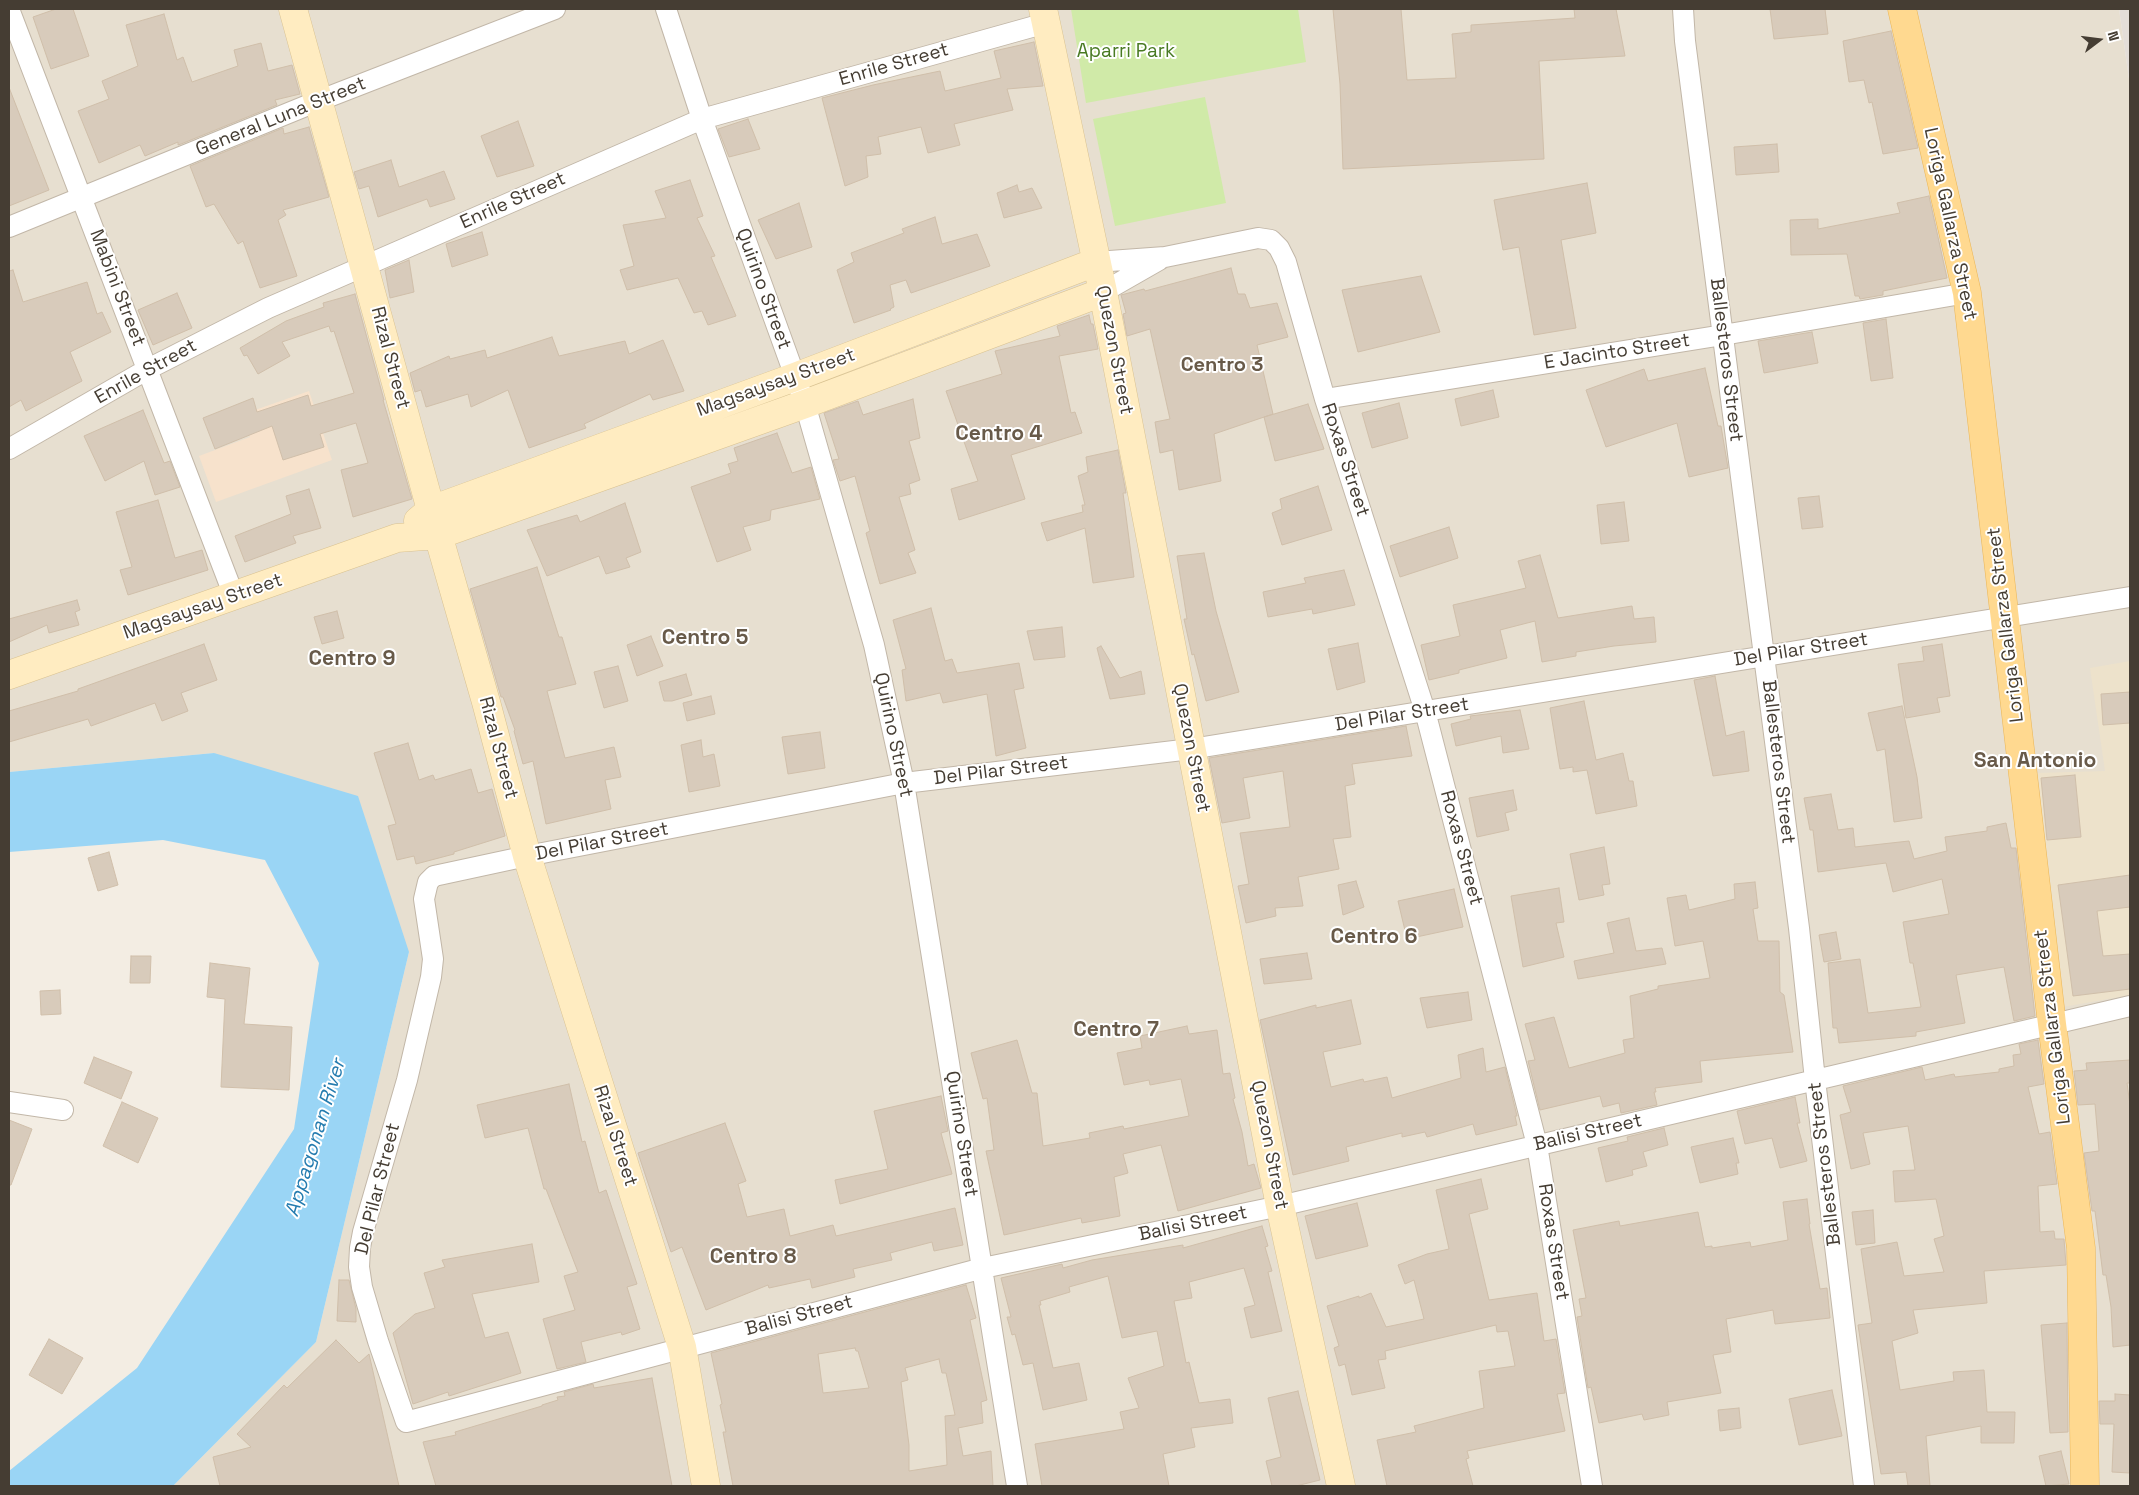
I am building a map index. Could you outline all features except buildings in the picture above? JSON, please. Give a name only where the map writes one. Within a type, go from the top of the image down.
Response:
[{"type":"main road","name":"Loriga Gallarza Street","points":[[1902,9],[1967,292],[2052,1024],[2081,1248],[2085,1486]]},
{"type":"street","name":"Mabini Street","points":[[9,9],[234,596]]},
{"type":"street","name":"Rizal Street","points":[[293,9],[527,856],[682,1347],[706,1486]]},
{"type":"street","name":"General Luna Street","points":[[9,227],[318,101],[555,9]]},
{"type":"street","name":"Quirino Street","points":[[666,9],[702,119],[805,404],[874,645],[904,783],[1017,1486]]},
{"type":"street","name":"Ballesteros Street","points":[[1683,9],[1799,928],[1815,1080],[1864,1486]]},
{"type":"street","name":"Enrile Street","points":[[9,450],[148,369],[268,308],[702,119],[1044,16]]},
{"type":"street","name":"Quezon Street","points":[[1044,16],[1102,292],[1280,1206],[1341,1486]]},
{"type":"street","name":"Magsaysay Street","points":[[9,675],[397,538],[795,377],[1096,262],[1165,257],[1258,238]]},
{"type":"street","name":"Roxas Street","points":[[1258,238],[1271,240],[1279,248],[1286,262],[1325,399],[1425,712],[1537,1145],[1592,1486]]},
{"type":"street","name":"Magsaysay Street","points":[[435,522],[805,404],[1102,292],[1165,257]]},
{"type":"street","name":"E Jacinto Street","points":[[1325,399],[1723,335],[1967,292]]},
{"type":"street","name":"Del Pilar Street","points":[[406,1422],[378,1341],[362,1287],[359,1266],[360,1248],[407,1080],[431,977],[433,959],[424,899],[428,882],[434,876],[527,856],[904,783],[1191,749],[2130,596]]},
{"type":"street","name":"Balisi Street","points":[[406,1422],[983,1268],[1280,1206],[2130,1006]]},
{"type":"street","points":[[9,1102],[63,1110]]},
{"type":"shaded area","points":[[9,9],[2119,9],[2130,86],[2130,1486],[173,1486],[316,1342],[409,952],[214,753],[9,772]]},
{"type":"shaded area","points":[[2119,9],[2130,9],[2130,86]]},
{"type":"shaded area","points":[[309,391],[332,460],[216,502],[199,456],[250,437],[241,415]]},
{"type":"shaded area","points":[[2130,661],[2130,995],[2063,1007],[2037,773],[2105,771],[2090,668]]},
{"type":"green space","name":"Aparri Park","points":[[1071,9],[1298,9],[1306,62],[1086,103]]},
{"type":"green space","points":[[1205,97],[1226,203],[1115,226],[1093,119]]},
{"type":"water","name":"Appagonan River","points":[[214,753],[358,796],[409,952],[316,1342],[173,1486],[9,1486],[9,1471],[137,1368],[294,1129],[319,963],[265,860],[163,840],[9,852],[9,772]]},
{"type":"district","name":"Centro 3","points":[[1222,366]]},
{"type":"district","name":"Centro 4","points":[[999,434]]},
{"type":"district","name":"Centro 5","points":[[705,638]]},
{"type":"district","name":"Centro 9","points":[[352,659]]},
{"type":"district","name":"San Antonio","points":[[2035,761]]},
{"type":"district","name":"Centro 6","points":[[1374,937]]},
{"type":"district","name":"Centro 7","points":[[1116,1030]]},
{"type":"district","name":"Centro 8","points":[[753,1257]]}]
